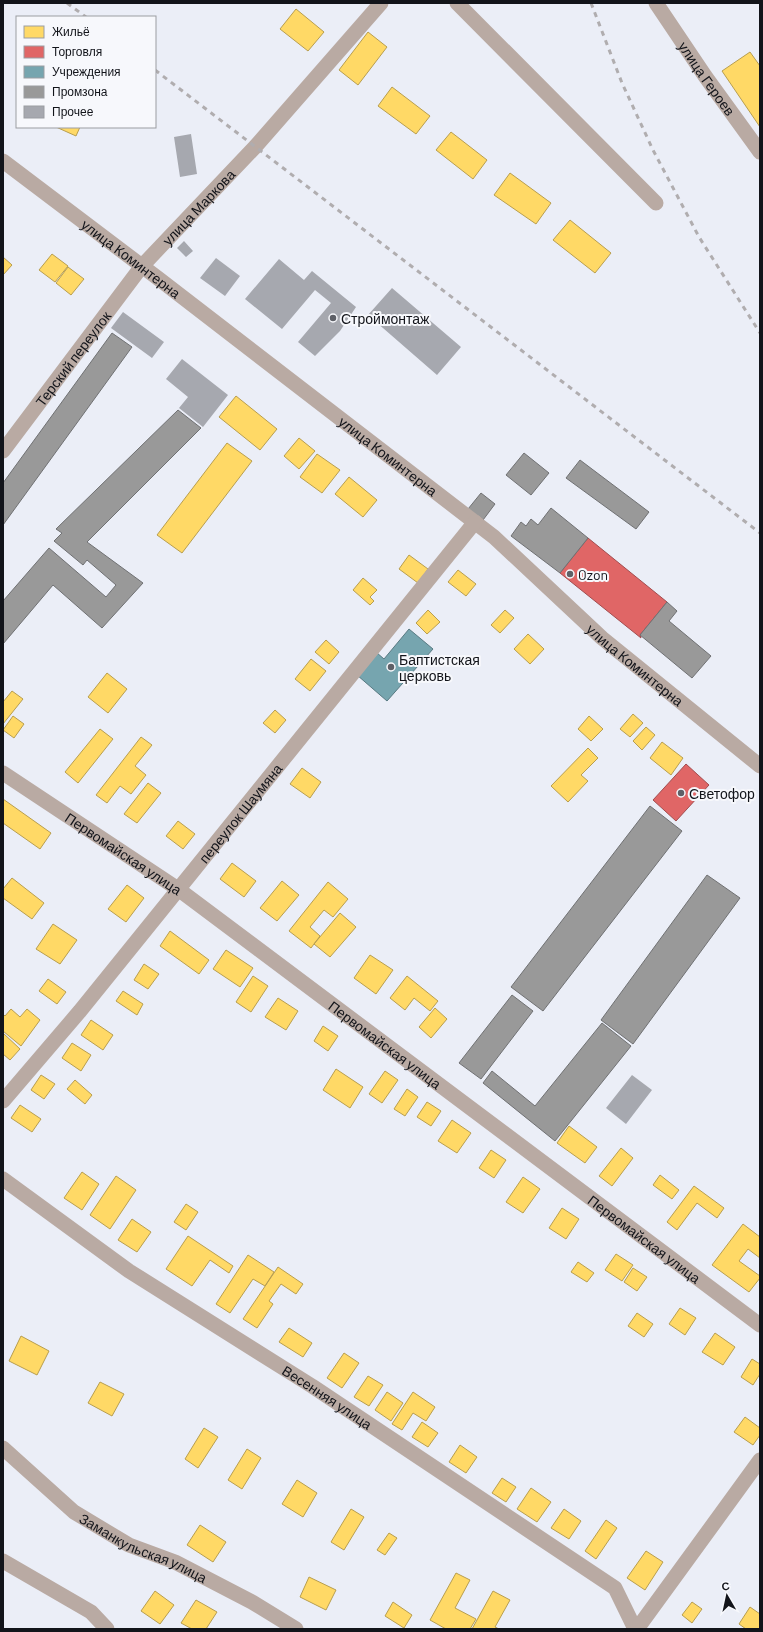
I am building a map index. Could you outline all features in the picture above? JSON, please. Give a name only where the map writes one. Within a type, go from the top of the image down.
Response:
[{"type":"street","name":"улица Маркова","points":[[142,266],[255,147],[381,3]]},
{"type":"street","points":[[457,3],[656,203]]},
{"type":"street","name":"улица Героев","points":[[656,3],[705,76],[760,152]]},
{"type":"street","name":"улица Коминтерна","points":[[3,161],[494,537],[602,638],[760,766]]},
{"type":"street","name":"Терский переулок","points":[[3,451],[142,266]]},
{"type":"street","name":"переулок Шаумяна","points":[[3,1101],[80,1011],[475,522]]},
{"type":"street","name":"Первомайская улица","points":[[3,773],[178,889],[760,1325]]},
{"type":"street","name":"Весенняя улица","points":[[3,1180],[129,1270],[306,1382],[615,1588],[636,1629]]},
{"type":"street","name":"Заманкульская улица","points":[[3,1448],[74,1512],[129,1545],[175,1562],[252,1602],[296,1629]]},
{"type":"street","points":[[636,1629],[760,1460]]},
{"type":"street","points":[[3,1561],[91,1612],[107,1629]]},
{"type":"building: Жильё","points":[[296,9],[324,32],[308,51],[280,29]]},
{"type":"building: Жильё","points":[[368,32],[387,47],[358,85],[339,70]]},
{"type":"building: Жильё","points":[[750,52],[760,66],[760,127],[722,71]]},
{"type":"building: Жильё","points":[[392,87],[430,116],[416,134],[378,106]]},
{"type":"building: Жильё","points":[[58,128],[80,128],[76,136]]},
{"type":"building: Жильё","points":[[451,132],[487,160],[473,179],[436,150]]},
{"type":"building: Жильё","points":[[510,173],[551,203],[536,224],[494,195]]},
{"type":"building: Жильё","points":[[570,220],[611,253],[595,273],[553,240]]},
{"type":"building: Жильё","points":[[52,254],[68,266],[55,282],[39,270]]},
{"type":"building: Жильё","points":[[3,257],[12,265],[3,275]]},
{"type":"building: Жильё","points":[[68,267],[84,279],[71,295],[56,283]]},
{"type":"building: Жильё","points":[[236,396],[277,429],[260,450],[219,417]]},
{"type":"building: Жильё","points":[[299,438],[315,451],[299,469],[284,456]]},
{"type":"building: Жильё","points":[[227,443],[252,461],[182,553],[157,535]]},
{"type":"building: Жильё","points":[[317,454],[340,470],[322,493],[300,477]]},
{"type":"building: Жильё","points":[[349,477],[377,500],[363,517],[335,494]]},
{"type":"building: Жильё","points":[[409,555],[428,569],[418,583],[399,569]]},
{"type":"building: Жильё","points":[[458,570],[476,584],[466,596],[448,582]]},
{"type":"building: Жильё","points":[[363,578],[377,590],[370,597],[374,601],[370,605],[353,590]]},
{"type":"building: Жильё","points":[[428,610],[440,622],[427,634],[416,623]]},
{"type":"building: Жильё","points":[[505,610],[514,618],[500,633],[491,625]]},
{"type":"building: Жильё","points":[[528,634],[544,649],[530,664],[514,649]]},
{"type":"building: Жильё","points":[[326,640],[339,652],[329,664],[315,652]]},
{"type":"building: Жильё","points":[[311,659],[326,671],[310,691],[295,679]]},
{"type":"building: Жильё","points":[[107,673],[127,689],[108,713],[88,697]]},
{"type":"building: Жильё","points":[[12,691],[23,699],[3,724],[3,702]]},
{"type":"building: Жильё","points":[[275,710],[286,720],[275,733],[263,723]]},
{"type":"building: Жильё","points":[[633,714],[643,723],[630,737],[620,729]]},
{"type":"building: Жильё","points":[[13,716],[24,724],[14,738],[3,730]]},
{"type":"building: Жильё","points":[[589,716],[603,729],[591,741],[578,729]]},
{"type":"building: Жильё","points":[[646,727],[655,735],[642,750],[633,741]]},
{"type":"building: Жильё","points":[[100,729],[113,739],[78,783],[65,772]]},
{"type":"building: Жильё","points":[[141,737],[152,745],[135,766],[146,775],[131,794],[120,786],[107,803],[96,795]]},
{"type":"building: Жильё","points":[[662,742],[683,758],[671,775],[650,758]]},
{"type":"building: Жильё","points":[[588,748],[598,758],[581,775],[588,781],[568,802],[551,786]]},
{"type":"building: Жильё","points":[[302,768],[321,782],[310,798],[290,784]]},
{"type":"building: Жильё","points":[[148,783],[161,793],[137,823],[124,814]]},
{"type":"building: Жильё","points":[[3,799],[51,833],[40,849],[3,823]]},
{"type":"building: Жильё","points":[[178,821],[195,834],[183,849],[166,836]]},
{"type":"building: Жильё","points":[[232,863],[256,881],[244,897],[220,879]]},
{"type":"building: Жильё","points":[[12,878],[44,903],[32,919],[3,898],[3,889]]},
{"type":"building: Жильё","points":[[282,881],[299,895],[277,921],[260,908]]},
{"type":"building: Жильё","points":[[328,882],[348,899],[333,917],[324,910],[310,927],[320,936],[311,948],[289,931]]},
{"type":"building: Жильё","points":[[127,885],[144,898],[126,922],[108,909]]},
{"type":"building: Жильё","points":[[340,913],[356,927],[330,957],[314,944]]},
{"type":"building: Жильё","points":[[53,924],[77,940],[60,964],[36,949]]},
{"type":"building: Жильё","points":[[170,931],[209,960],[199,974],[160,946]]},
{"type":"building: Жильё","points":[[226,950],[253,968],[240,987],[213,969]]},
{"type":"building: Жильё","points":[[370,955],[393,970],[376,994],[354,978]]},
{"type":"building: Жильё","points":[[144,964],[159,974],[148,989],[134,980]]},
{"type":"building: Жильё","points":[[253,976],[268,986],[251,1012],[236,1002]]},
{"type":"building: Жильё","points":[[407,976],[438,1001],[430,1011],[414,998],[405,1010],[390,998]]},
{"type":"building: Жильё","points":[[48,979],[66,992],[57,1004],[39,991]]},
{"type":"building: Жильё","points":[[123,991],[143,1004],[137,1015],[116,1001]]},
{"type":"building: Жильё","points":[[278,998],[298,1011],[286,1030],[265,1017]]},
{"type":"building: Жильё","points":[[435,1008],[447,1019],[431,1038],[419,1027]]},
{"type":"building: Жильё","points":[[11,1009],[20,1017],[27,1009],[40,1020],[21,1046],[3,1031],[3,1014],[5,1016]]},
{"type":"building: Жильё","points":[[91,1020],[113,1035],[103,1050],[81,1035]]},
{"type":"building: Жильё","points":[[323,1026],[338,1036],[328,1051],[314,1041]]},
{"type":"building: Жильё","points":[[3,1033],[20,1049],[10,1060],[3,1054]]},
{"type":"building: Жильё","points":[[72,1043],[91,1055],[81,1071],[62,1058]]},
{"type":"building: Жильё","points":[[336,1069],[363,1087],[350,1108],[323,1090]]},
{"type":"building: Жильё","points":[[385,1071],[398,1080],[382,1103],[369,1094]]},
{"type":"building: Жильё","points":[[41,1075],[55,1084],[44,1099],[31,1090]]},
{"type":"building: Жильё","points":[[75,1080],[92,1095],[85,1104],[67,1089]]},
{"type":"building: Жильё","points":[[407,1089],[418,1097],[405,1116],[394,1109]]},
{"type":"building: Жильё","points":[[427,1102],[441,1111],[431,1126],[417,1117]]},
{"type":"building: Жильё","points":[[20,1105],[41,1119],[32,1132],[11,1118]]},
{"type":"building: Жильё","points":[[452,1120],[471,1133],[457,1153],[438,1141]]},
{"type":"building: Жильё","points":[[569,1126],[597,1147],[585,1163],[557,1143]]},
{"type":"building: Жильё","points":[[621,1148],[633,1158],[612,1186],[599,1176]]},
{"type":"building: Жильё","points":[[491,1150],[506,1160],[494,1178],[479,1168]]},
{"type":"building: Жильё","points":[[82,1172],[99,1184],[82,1210],[64,1198]]},
{"type":"building: Жильё","points":[[660,1175],[679,1190],[672,1199],[653,1185]]},
{"type":"building: Жильё","points":[[116,1176],[136,1190],[110,1229],[90,1215]]},
{"type":"building: Жильё","points":[[523,1177],[540,1189],[523,1213],[506,1202]]},
{"type":"building: Жильё","points":[[694,1186],[724,1208],[717,1218],[697,1203],[677,1230],[667,1222]]},
{"type":"building: Жильё","points":[[186,1204],[198,1212],[186,1230],[174,1222]]},
{"type":"building: Жильё","points":[[562,1208],[579,1219],[566,1239],[549,1228]]},
{"type":"building: Жильё","points":[[132,1219],[151,1232],[137,1252],[118,1240]]},
{"type":"building: Жильё","points":[[743,1224],[760,1237],[760,1258],[748,1249],[739,1261],[760,1276],[749,1292],[712,1265]]},
{"type":"building: Жильё","points":[[188,1236],[233,1266],[229,1273],[210,1260],[192,1286],[166,1269]]},
{"type":"building: Жильё","points":[[616,1254],[633,1265],[622,1281],[605,1270]]},
{"type":"building: Жильё","points":[[248,1255],[274,1272],[265,1286],[253,1279],[230,1313],[216,1304]]},
{"type":"building: Жильё","points":[[578,1262],[594,1273],[587,1282],[571,1272]]},
{"type":"building: Жильё","points":[[278,1267],[303,1284],[296,1294],[281,1284],[269,1301],[273,1304],[257,1328],[243,1319]]},
{"type":"building: Жильё","points":[[633,1268],[647,1277],[637,1291],[624,1282]]},
{"type":"building: Жильё","points":[[680,1308],[696,1318],[685,1335],[669,1324]]},
{"type":"building: Жильё","points":[[637,1313],[653,1324],[644,1337],[628,1326]]},
{"type":"building: Жильё","points":[[289,1328],[312,1343],[303,1357],[279,1342]]},
{"type":"building: Жильё","points":[[715,1333],[735,1347],[723,1365],[702,1352]]},
{"type":"building: Жильё","points":[[21,1336],[49,1351],[37,1375],[9,1361]]},
{"type":"building: Жильё","points":[[344,1353],[359,1363],[342,1388],[327,1378]]},
{"type":"building: Жильё","points":[[752,1359],[760,1364],[760,1374],[753,1385],[741,1377]]},
{"type":"building: Жильё","points":[[368,1376],[383,1385],[369,1406],[354,1397]]},
{"type":"building: Жильё","points":[[100,1382],[124,1394],[112,1416],[88,1403]]},
{"type":"building: Жильё","points":[[387,1392],[403,1403],[391,1421],[375,1410]]},
{"type":"building: Жильё","points":[[413,1392],[435,1407],[426,1421],[413,1413],[402,1430],[392,1424]]},
{"type":"building: Жильё","points":[[745,1417],[760,1428],[760,1435],[753,1445],[734,1432]]},
{"type":"building: Жильё","points":[[422,1422],[438,1433],[428,1447],[412,1437]]},
{"type":"building: Жильё","points":[[204,1428],[218,1437],[198,1468],[185,1459]]},
{"type":"building: Жильё","points":[[460,1445],[477,1457],[466,1473],[449,1462]]},
{"type":"building: Жильё","points":[[247,1449],[261,1458],[242,1489],[228,1480]]},
{"type":"building: Жильё","points":[[502,1478],[516,1487],[506,1502],[492,1493]]},
{"type":"building: Жильё","points":[[297,1480],[317,1493],[303,1517],[282,1504]]},
{"type":"building: Жильё","points":[[531,1488],[551,1502],[537,1522],[517,1509]]},
{"type":"building: Жильё","points":[[351,1509],[364,1517],[344,1550],[331,1542]]},
{"type":"building: Жильё","points":[[564,1509],[581,1521],[569,1539],[551,1528]]},
{"type":"building: Жильё","points":[[606,1520],[617,1528],[596,1559],[585,1551]]},
{"type":"building: Жильё","points":[[200,1525],[226,1542],[213,1562],[187,1545]]},
{"type":"building: Жильё","points":[[389,1533],[397,1538],[385,1555],[377,1550]]},
{"type":"building: Жильё","points":[[646,1551],[663,1562],[645,1590],[627,1578]]},
{"type":"building: Жильё","points":[[456,1573],[470,1580],[455,1608],[476,1619],[470,1629],[446,1629],[430,1620]]},
{"type":"building: Жильё","points":[[309,1577],[336,1590],[326,1610],[300,1597]]},
{"type":"building: Жильё","points":[[155,1591],[174,1605],[160,1624],[141,1611]]},
{"type":"building: Жильё","points":[[493,1591],[510,1600],[495,1627],[499,1629],[472,1629]]},
{"type":"building: Жильё","points":[[196,1600],[217,1612],[206,1629],[192,1629],[181,1623]]},
{"type":"building: Жильё","points":[[393,1602],[412,1615],[404,1628],[385,1616]]},
{"type":"building: Жильё","points":[[692,1602],[702,1609],[692,1623],[682,1615]]},
{"type":"building: Жильё","points":[[750,1607],[760,1614],[760,1629],[746,1629],[739,1624]]},
{"type":"building: Торговля","points":[[588,538],[667,602],[640,635],[641,638],[560,573]]},
{"type":"building: Торговля","name":"Светофор","points":[[686,764],[709,785],[676,821],[653,800]]},
{"type":"building: Учреждения","name":"Баптистская церковь","points":[[409,629],[433,649],[387,701],[357,675],[376,652],[384,659]]},
{"type":"building: Промзона","points":[[112,333],[132,347],[3,525],[3,483]]},
{"type":"building: Промзона","points":[[178,410],[201,428],[87,542],[143,583],[102,628],[53,585],[3,644],[3,601],[49,548],[106,597],[116,585],[87,560],[83,565],[54,541],[62,533],[56,529]]},
{"type":"building: Промзона","points":[[524,453],[549,473],[531,495],[506,475]]},
{"type":"building: Промзона","points":[[580,460],[649,512],[636,529],[566,478]]},
{"type":"building: Промзона","points":[[481,493],[495,504],[483,520],[468,509]]},
{"type":"building: Промзона","points":[[551,508],[588,538],[560,573],[511,536],[521,522],[526,526],[531,519],[538,525]]},
{"type":"building: Промзона","points":[[667,602],[677,611],[669,621],[711,656],[692,678],[640,635]]},
{"type":"building: Промзона","points":[[650,806],[682,831],[543,1011],[511,987]]},
{"type":"building: Промзона","points":[[707,875],[740,898],[633,1044],[601,1020]]},
{"type":"building: Промзона","points":[[512,995],[533,1011],[481,1079],[459,1063]]},
{"type":"building: Промзона","points":[[602,1023],[631,1046],[555,1141],[483,1083],[492,1071],[535,1106]]},
{"type":"building: Прочее","points":[[191,134],[197,174],[180,177],[174,137]]},
{"type":"building: Прочее","points":[[184,241],[193,251],[186,257],[177,248]]},
{"type":"building: Прочее","points":[[216,258],[240,276],[225,296],[200,278]]},
{"type":"building: Прочее","name":"Строймонтаж","points":[[279,259],[304,280],[312,271],[356,307],[340,331],[315,356],[298,342],[331,303],[315,290],[282,329],[245,299]]},
{"type":"building: Прочее","points":[[392,288],[461,347],[437,375],[368,315]]},
{"type":"building: Прочее","points":[[123,312],[164,342],[152,358],[111,328]]},
{"type":"building: Прочее","points":[[182,359],[228,395],[203,427],[179,408],[188,397],[166,379]]},
{"type":"building: Прочее","points":[[632,1075],[652,1090],[626,1124],[606,1108]]},
{"type":"railway","points":[[67,3],[85,16]]},
{"type":"railway","points":[[591,3],[622,83],[653,150],[699,237],[760,333]]},
{"type":"railway","points":[[156,71],[760,533]]},
{"type":"place","name":"Строймонтаж","points":[[333,318]]},
{"type":"place","name":"Ozon","points":[[570,574]]},
{"type":"place","name":"Баптистская церковь","points":[[391,667]]},
{"type":"place","name":"Светофор","points":[[681,793]]}]
